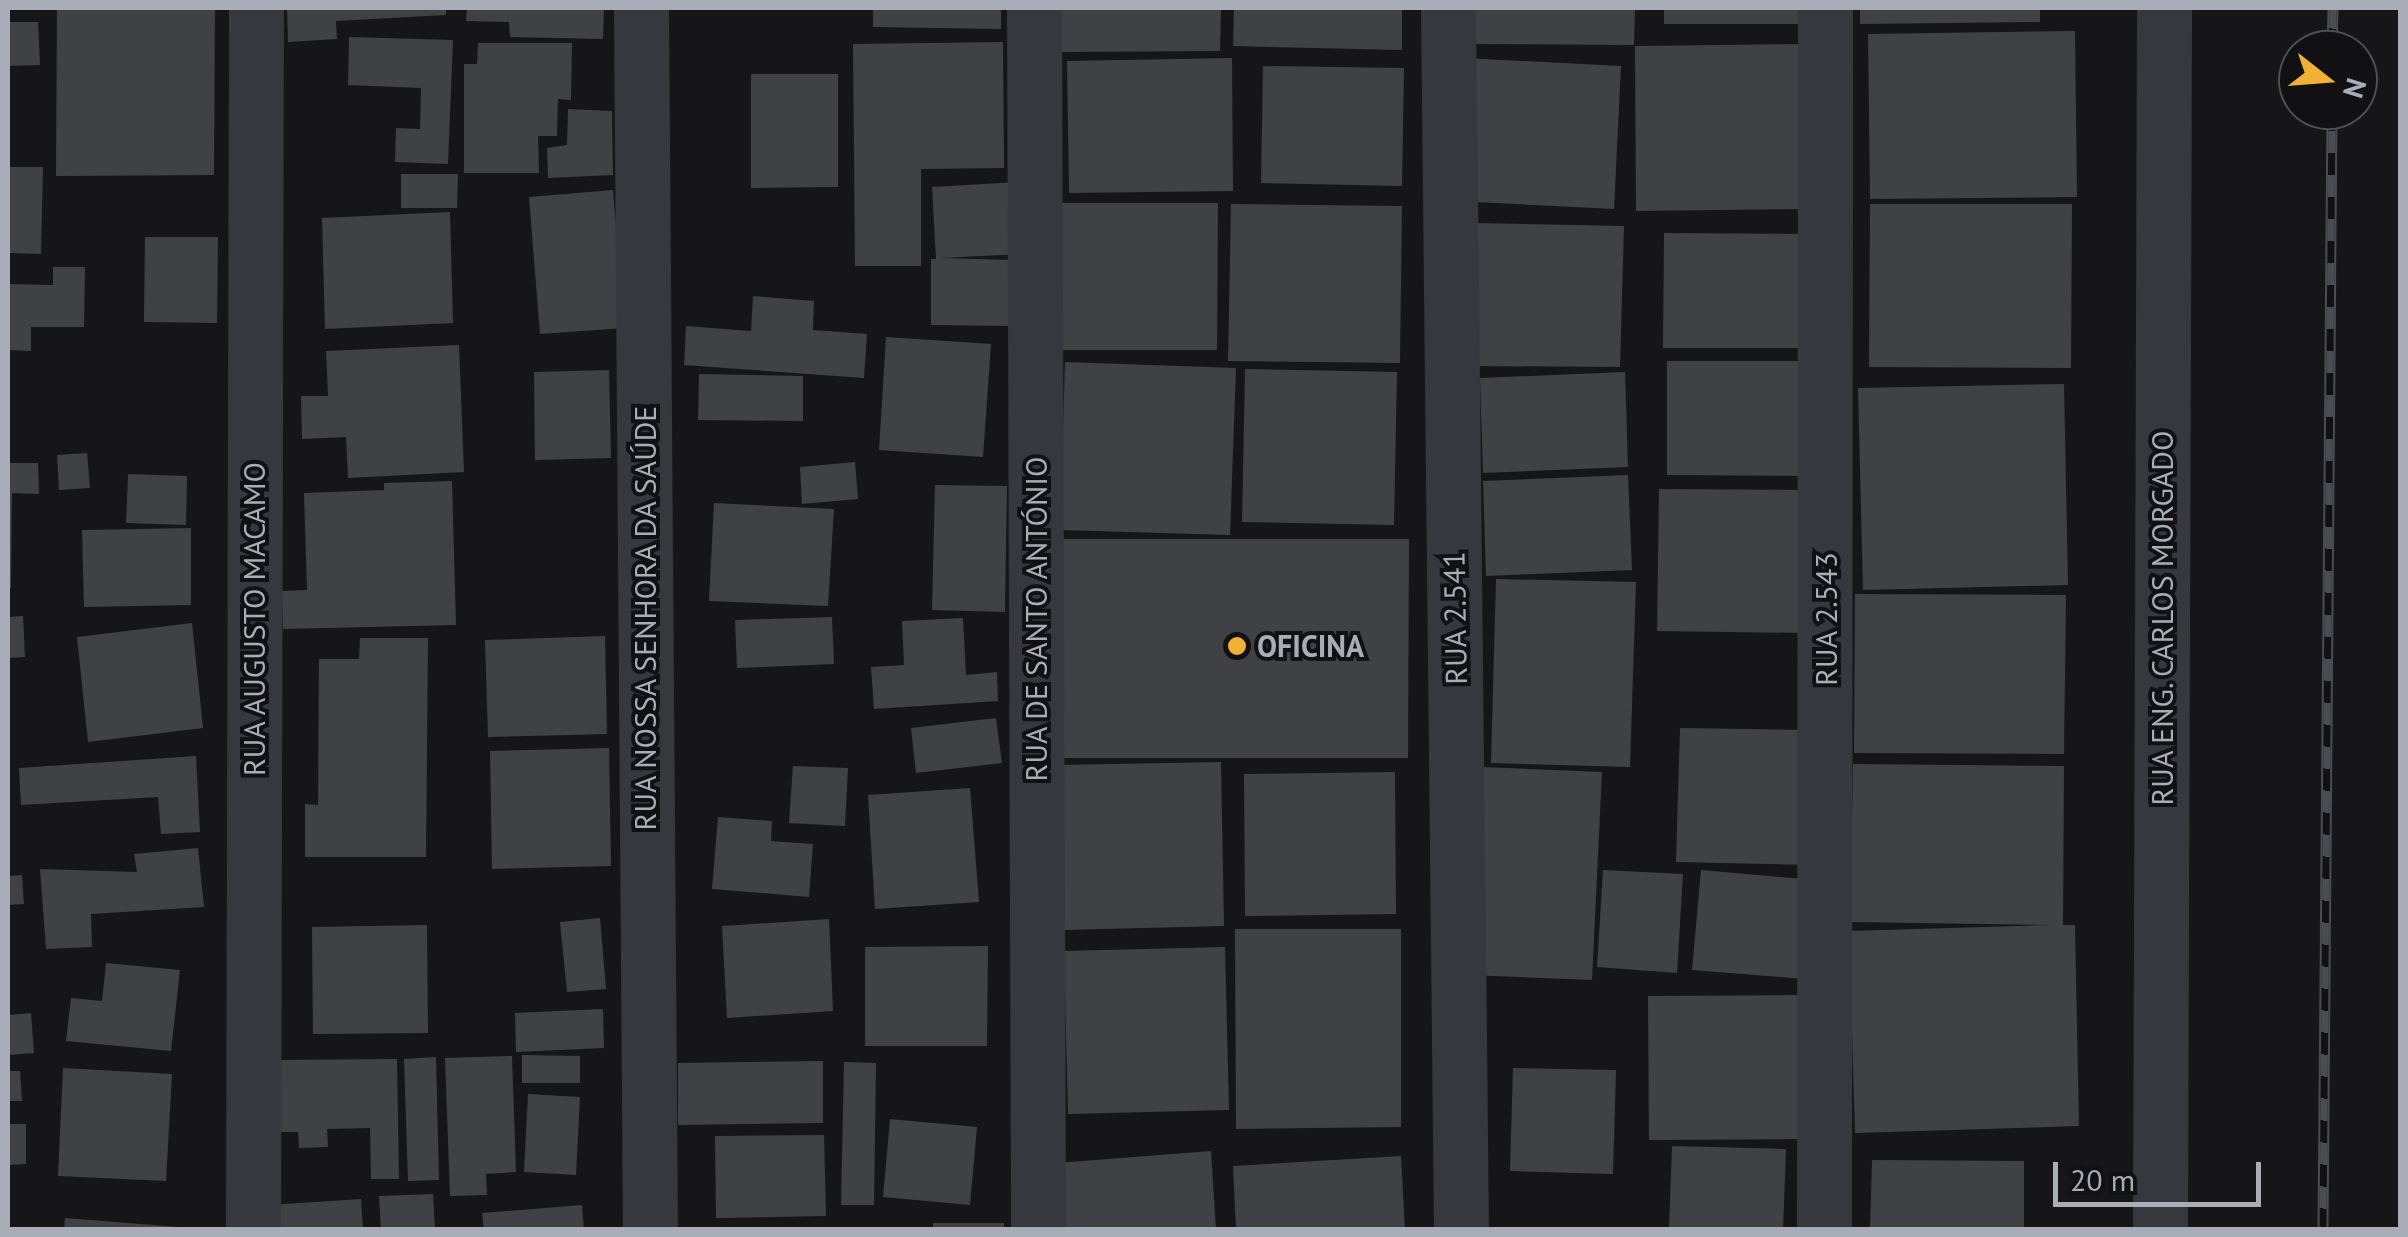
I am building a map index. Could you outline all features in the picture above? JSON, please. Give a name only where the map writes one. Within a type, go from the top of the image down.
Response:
[{"type":"street","name":"RUA AUGUSTO MACAMO","points":[[253,1230],[256,8]]},
{"type":"street","name":"RUA NOSSA SENHORA DA SAÚDE","points":[[641,8],[650,1230]]},
{"type":"street","name":"RUA DE SANTO ANTÓNIO","points":[[1034,8],[1038,1230]]},
{"type":"street","name":"RUA 2.541","points":[[1448,8],[1461,1230]]},
{"type":"street","name":"RUA 2.543","points":[[1824,1230],[1825,8]]},
{"type":"street","name":"RUA ENG. CARLOS MORGADO","points":[[2160,1230],[2164,8]]},
{"type":"building","points":[[57,8],[215,8],[214,175],[56,176]]},
{"type":"building","points":[[287,8],[446,8],[446,15],[336,21],[337,39],[288,42]]},
{"type":"building","points":[[467,8],[604,8],[603,39],[510,37],[509,22],[466,21]]},
{"type":"building","points":[[873,8],[1001,8],[1001,29],[873,27]]},
{"type":"building","points":[[1061,8],[1221,8],[1220,51],[1061,52]]},
{"type":"building","points":[[1234,8],[1402,8],[1402,50],[1233,46]]},
{"type":"building","points":[[1464,8],[1635,8],[1634,45],[1464,44]]},
{"type":"building","points":[[1664,8],[1804,8],[1803,24],[1664,24]]},
{"type":"building","points":[[1860,8],[2040,8],[2040,22],[1860,24]]},
{"type":"building","points":[[8,22],[38,22],[40,65],[8,66]]},
{"type":"building","points":[[2075,31],[2077,197],[1870,199],[1868,34]]},
{"type":"building","points":[[349,37],[453,40],[448,164],[395,162],[396,128],[420,129],[421,88],[348,85]]},
{"type":"building","points":[[1003,42],[1004,168],[921,169],[921,266],[855,266],[853,44]]},
{"type":"building","points":[[478,43],[572,43],[571,100],[558,99],[557,136],[538,136],[539,173],[464,173],[464,64],[477,64]]},
{"type":"building","points":[[1808,44],[1810,209],[1636,211],[1635,46]]},
{"type":"building","points":[[1232,58],[1233,191],[1069,193],[1067,61]]},
{"type":"building","points":[[1463,58],[1621,66],[1614,209],[1455,201]]},
{"type":"building","points":[[1263,66],[1404,68],[1402,186],[1261,183]]},
{"type":"building","points":[[751,74],[838,74],[838,187],[751,188]]},
{"type":"building","points":[[568,109],[612,111],[613,175],[548,178],[547,148],[567,145]]},
{"type":"building","points":[[8,167],[43,167],[41,254],[8,253]]},
{"type":"building","points":[[401,174],[458,174],[457,208],[401,208]]},
{"type":"building","points":[[1018,182],[1022,254],[940,258],[1011,260],[1011,326],[931,325],[931,259],[936,259],[932,187]]},
{"type":"building","points":[[613,190],[624,328],[540,334],[529,197]]},
{"type":"building","points":[[1061,203],[1218,203],[1217,350],[1061,350]]},
{"type":"building","points":[[1231,204],[1402,206],[1400,363],[1228,361]]},
{"type":"building","points":[[1870,204],[2072,204],[2071,368],[1869,367]]},
{"type":"building","points":[[450,212],[453,323],[325,329],[322,218]]},
{"type":"building","points":[[1472,223],[1624,226],[1620,367],[1469,366]]},
{"type":"building","points":[[1664,233],[1808,234],[1807,348],[1663,348]]},
{"type":"building","points":[[145,237],[218,237],[217,323],[144,322]]},
{"type":"building","points":[[53,267],[85,267],[84,327],[31,327],[31,351],[8,350],[8,284],[53,285]]},
{"type":"building","points":[[753,296],[814,301],[813,330],[867,334],[864,378],[684,365],[686,326],[751,331]]},
{"type":"building","points":[[886,337],[991,344],[983,457],[879,450]]},
{"type":"building","points":[[459,345],[464,472],[348,478],[346,437],[302,439],[301,396],[328,396],[326,351]]},
{"type":"building","points":[[1667,361],[1811,361],[1810,476],[1667,475]]},
{"type":"building","points":[[1065,362],[1236,368],[1230,535],[1060,530]]},
{"type":"building","points":[[1245,369],[1397,372],[1394,525],[1242,522]]},
{"type":"building","points":[[609,370],[611,458],[535,460],[534,372]]},
{"type":"building","points":[[1625,372],[1628,467],[1483,473],[1480,378]]},
{"type":"building","points":[[699,374],[803,376],[803,421],[698,420]]},
{"type":"building","points":[[2064,384],[2068,585],[1863,590],[1858,388]]},
{"type":"building","points":[[87,453],[90,488],[59,490],[57,455]]},
{"type":"building","points":[[855,462],[858,499],[802,504],[800,467]]},
{"type":"building","points":[[8,463],[38,463],[39,494],[12,493],[11,588],[8,588]]},
{"type":"building","points":[[128,474],[187,476],[186,525],[126,523]]},
{"type":"building","points":[[1628,475],[1632,570],[1486,576],[1483,481]]},
{"type":"building","points":[[452,481],[456,625],[283,629],[282,591],[307,590],[304,493],[384,490],[384,483]]},
{"type":"building","points":[[935,485],[1007,486],[1005,612],[932,610]]},
{"type":"building","points":[[1659,489],[1810,490],[1808,633],[1657,631]]},
{"type":"building","points":[[714,503],[834,509],[828,606],[709,601]]},
{"type":"building","points":[[191,528],[191,605],[84,607],[82,530]]},
{"type":"building","points":[[1052,539],[1409,539],[1408,758],[1052,758]]},
{"type":"building","points":[[1496,579],[1636,582],[1630,767],[1491,763]]},
{"type":"building","points":[[1855,594],[2066,595],[2064,754],[1854,753]]},
{"type":"building","points":[[23,616],[25,657],[8,658],[8,617]]},
{"type":"building","points":[[832,617],[834,664],[737,668],[735,620]]},
{"type":"building","points":[[963,618],[966,675],[997,672],[998,701],[874,709],[871,667],[904,665],[902,621]]},
{"type":"building","points":[[192,623],[203,728],[88,742],[77,637]]},
{"type":"building","points":[[605,636],[607,734],[488,737],[485,640]]},
{"type":"building","points":[[360,638],[428,638],[426,857],[305,857],[305,804],[318,805],[319,659],[359,659]]},
{"type":"building","points":[[996,718],[1002,763],[916,773],[911,728]]},
{"type":"building","points":[[1680,728],[1813,730],[1810,865],[1676,862]]},
{"type":"building","points":[[609,748],[611,866],[492,869],[490,751]]},
{"type":"building","points":[[196,756],[200,832],[161,834],[158,797],[21,805],[19,768]]},
{"type":"building","points":[[1221,762],[1224,926],[1062,930],[1058,765]]},
{"type":"building","points":[[1853,764],[2064,766],[2063,925],[2075,925],[2079,1126],[1855,1133],[1849,931],[2051,925],[1850,922]]},
{"type":"building","points":[[793,766],[848,768],[845,826],[789,823]]},
{"type":"building","points":[[1481,767],[1602,772],[1592,980],[1469,975]]},
{"type":"building","points":[[1395,772],[1396,914],[1245,916],[1244,774]]},
{"type":"building","points":[[970,788],[979,902],[875,909],[868,795]]},
{"type":"building","points":[[718,817],[772,821],[771,841],[813,844],[809,897],[712,889]]},
{"type":"building","points":[[198,848],[204,907],[91,914],[92,947],[46,949],[40,869],[137,872],[134,854]]},
{"type":"building","points":[[1603,870],[1683,874],[1677,973],[1597,967]]},
{"type":"building","points":[[1701,870],[1814,880],[1805,979],[1692,970]]},
{"type":"building","points":[[22,875],[24,904],[8,905],[8,876]]},
{"type":"building","points":[[600,918],[606,989],[567,992],[560,922]]},
{"type":"building","points":[[829,919],[833,1011],[727,1018],[722,926]]},
{"type":"building","points":[[427,925],[428,1033],[313,1034],[312,927]]},
{"type":"building","points":[[1235,929],[1401,929],[1401,1127],[1236,1129]]},
{"type":"building","points":[[988,946],[987,1046],[865,1046],[865,947]]},
{"type":"building","points":[[1225,947],[1229,1110],[1068,1114],[1064,951]]},
{"type":"building","points":[[106,963],[180,970],[171,1051],[66,1041],[71,998],[102,1001]]},
{"type":"building","points":[[1800,995],[1800,1139],[1649,1140],[1648,996]]},
{"type":"building","points":[[603,1009],[604,1048],[516,1052],[515,1013]]},
{"type":"building","points":[[31,1013],[34,1053],[8,1055],[8,1015]]},
{"type":"building","points":[[522,1055],[580,1056],[580,1083],[522,1083]]},
{"type":"building","points":[[512,1056],[516,1172],[486,1174],[487,1195],[450,1196],[445,1058]]},
{"type":"building","points":[[436,1057],[439,1180],[408,1181],[404,1059]]},
{"type":"building","points":[[397,1059],[399,1179],[371,1179],[370,1128],[327,1129],[328,1147],[299,1148],[298,1132],[274,1132],[273,1060]]},
{"type":"building","points":[[823,1061],[823,1123],[678,1125],[678,1063]]},
{"type":"building","points":[[844,1062],[876,1063],[874,1205],[841,1205]]},
{"type":"building","points":[[63,1068],[172,1074],[166,1181],[58,1176]]},
{"type":"building","points":[[1513,1068],[1616,1070],[1613,1174],[1510,1171]]},
{"type":"building","points":[[8,1071],[20,1071],[22,1101],[8,1101]]},
{"type":"building","points":[[528,1094],[580,1097],[576,1175],[524,1172]]},
{"type":"building","points":[[890,1119],[977,1127],[970,1205],[883,1197]]},
{"type":"building","points":[[8,1124],[26,1124],[26,1164],[8,1165]]},
{"type":"building","points":[[824,1135],[826,1216],[716,1218],[715,1136]]},
{"type":"building","points":[[1672,1146],[1786,1149],[1783,1230],[1669,1230]]},
{"type":"building","points":[[1211,1151],[1216,1230],[1049,1230],[1044,1164]]},
{"type":"building","points":[[1401,1156],[1405,1230],[1236,1230],[1233,1166]]},
{"type":"building","points":[[1872,1160],[2024,1161],[2024,1230],[1870,1230]]},
{"type":"building","points":[[433,1194],[435,1230],[381,1230],[379,1196]]},
{"type":"building","points":[[361,1199],[363,1230],[271,1230],[269,1205]]},
{"type":"building","points":[[582,1205],[584,1230],[484,1230],[482,1213]]},
{"type":"building","points":[[65,1218],[179,1227],[179,1230],[64,1230]]},
{"type":"building","points":[[933,1223],[1004,1223],[1004,1230],[933,1230]]},
{"type":"railway","points":[[2332,30],[2333,8]]},
{"type":"railway","points":[[2323,1230],[2332,130]]},
{"type":"place","name":"OFICINA","points":[[1237,646]]}]
